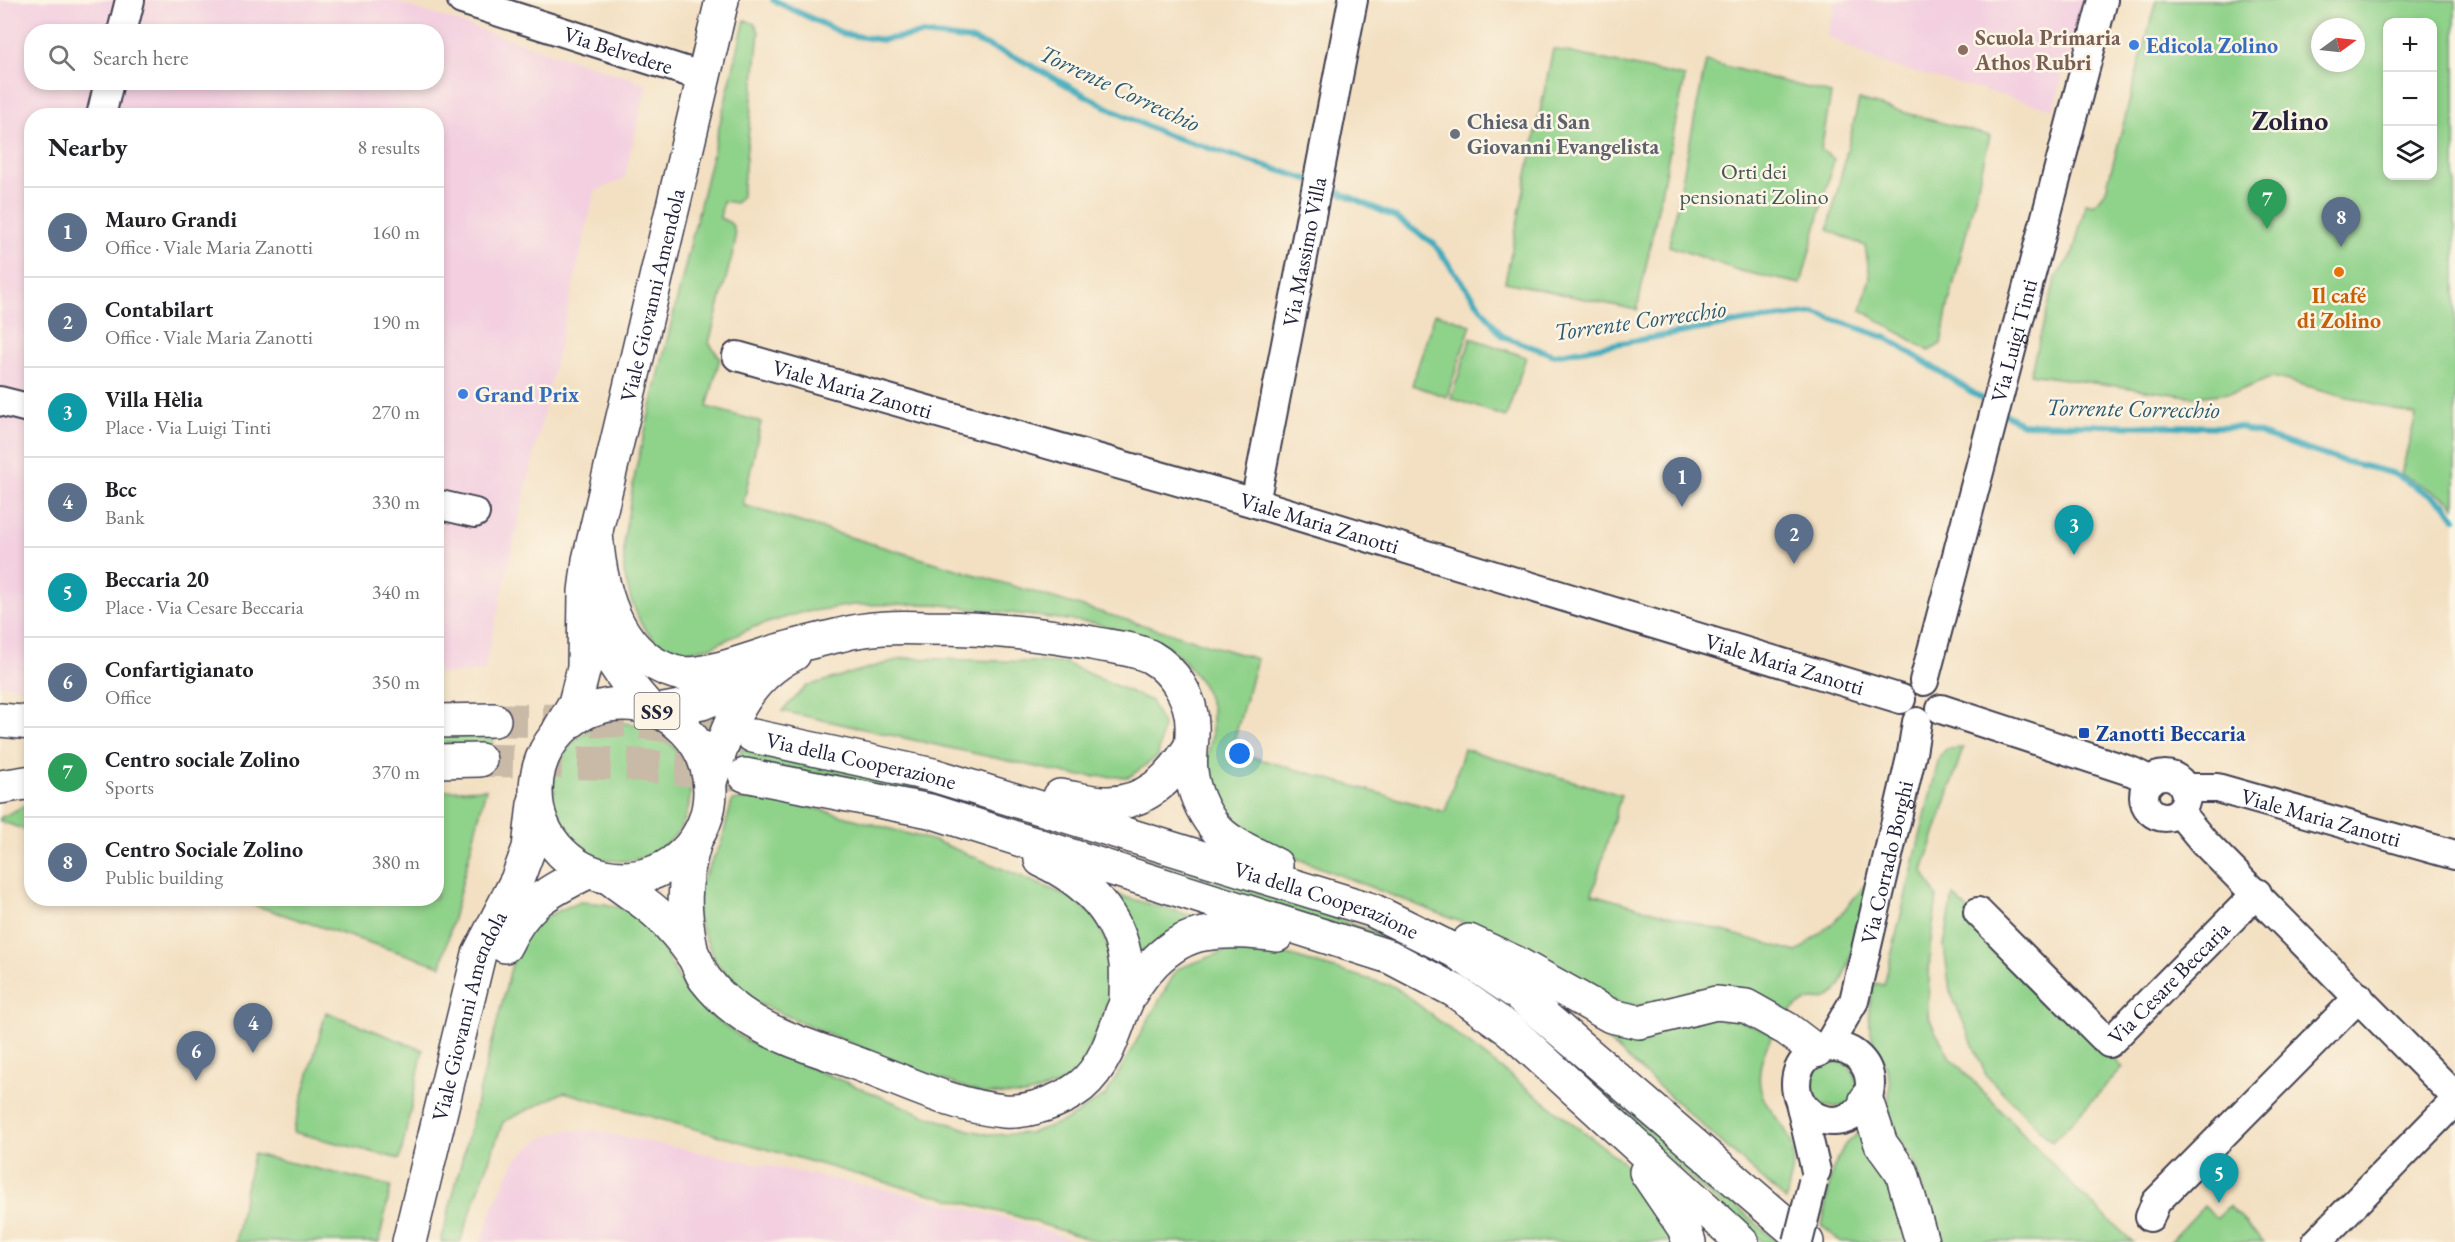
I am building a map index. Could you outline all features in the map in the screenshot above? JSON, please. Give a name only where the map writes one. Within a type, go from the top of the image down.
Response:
[{"type":"main road","name":"Viale Giovanni Amendola","points":[[560,730],[575,703],[584,668],[585,591],[588,560],[722,0]]},
{"type":"main road","points":[[596,533],[598,559],[621,630],[635,651],[651,663],[677,674],[707,671],[878,627],[968,628],[1060,637],[1128,650],[1151,657],[1173,676],[1188,699],[1192,725],[1191,773],[1202,810],[1215,828],[1228,839],[1290,874],[1367,908],[1465,940],[1514,962],[1611,1016],[1639,1022],[1716,1003],[1746,1006],[1821,1049]]},
{"type":"main road","name":"Viale Giovanni Amendola","points":[[585,591],[589,612],[602,645],[621,676],[653,709]]},
{"type":"main road","points":[[710,782],[732,718],[745,696],[782,660],[817,642]]},
{"type":"main road","points":[[653,709],[702,703],[761,678]]},
{"type":"main road","name":"SS9","points":[[629,704],[653,709],[677,723],[693,739],[704,760],[710,782],[708,813],[695,841],[682,856],[658,871],[629,879],[599,875],[561,854],[550,841],[537,810],[535,794],[538,770],[546,749],[560,730],[574,718],[601,707],[629,704]]},
{"type":"main road","points":[[0,720],[24,722]]},
{"type":"main road","points":[[444,721],[494,720]]},
{"type":"main road","points":[[0,735],[24,734]]},
{"type":"main road","name":"Via della Cooperazione","points":[[753,736],[933,775],[1367,908],[1455,951],[1517,993],[1808,1242]]},
{"type":"main road","points":[[933,775],[1106,803],[1126,801],[1160,785],[1174,772],[1190,749]]},
{"type":"main road","points":[[444,761],[480,760]]},
{"type":"main road","points":[[0,771],[24,772]]},
{"type":"main road","name":"Via della Cooperazione","points":[[745,775],[930,811],[1390,957],[1455,991],[1510,1030],[1742,1242]]},
{"type":"main road","points":[[0,787],[24,783]]},
{"type":"main road","name":"Viale Giovanni Amendola","points":[[409,1242],[479,954],[517,880],[529,848],[535,794]]},
{"type":"main road","points":[[930,811],[1055,866],[1084,885],[1106,908],[1121,938],[1126,965],[1126,1002]]},
{"type":"main road","points":[[693,955],[684,916],[684,889],[695,841]]},
{"type":"main road","name":"Viale Giovanni Amendola","points":[[429,1242],[497,961],[511,932],[525,911],[560,886],[599,875]]},
{"type":"main road","points":[[599,875],[660,916],[693,955],[705,978],[721,997],[755,1023],[799,1042],[972,1106],[1006,1112],[1025,1110],[1045,1104],[1080,1086],[1095,1071],[1108,1049],[1126,1002],[1154,963],[1178,944],[1202,934],[1237,930],[1292,936],[1390,957]]},
{"type":"main road","points":[[1859,1097],[1881,1143],[1902,1173],[1922,1242]]},
{"type":"main road","points":[[1603,1116],[1673,1211],[1684,1228],[1689,1242]]},
{"type":"street","points":[[124,24],[130,0]]},
{"type":"street","name":"Via Belvedere","points":[[462,0],[704,77]]},
{"type":"street","name":"Via Massimo Villa","points":[[1255,503],[1353,0]]},
{"type":"street","name":"Via Luigi Tinti","points":[[1919,710],[1941,695],[1937,688],[1923,681],[2103,0]]},
{"type":"street","points":[[103,108],[107,90]]},
{"type":"street","name":"Viale Maria Zanotti","points":[[737,356],[1255,503],[1919,710],[2133,772],[2151,781],[2144,793],[2146,804],[2151,811],[2160,816],[2167,817],[2182,800],[2217,788],[2455,855]]},
{"type":"street","points":[[0,401],[24,403]]},
{"type":"street","points":[[444,506],[475,513]]},
{"type":"street","name":"Via Corrado Borghi","points":[[1859,1097],[1859,1044],[1854,1000],[1919,710]]},
{"type":"street","points":[[2182,800],[2204,842],[2257,893],[2455,1096]]},
{"type":"street","name":"Via Cesare Beccaria","points":[[1978,912],[2109,1042],[2257,893]]},
{"type":"street","points":[[2150,1217],[2156,1202],[2359,998]]},
{"type":"street","name":"Via Corrado Borghi","points":[[1814,1177],[1796,1090],[1796,1079],[1799,1068],[1806,1058],[1821,1049],[1854,1000]]},
{"type":"street","points":[[1798,1242],[1814,1177],[1859,1097],[1860,1060],[1851,1052],[1839,1048],[1821,1049]]},
{"type":"street","points":[[1800,1102],[1818,1119],[1831,1121],[1859,1097]]},
{"type":"street","points":[[2317,1242],[2455,1101]]},
{"type":"shaded area","points":[[0,0],[390,0],[647,84],[624,179],[595,191],[484,671],[444,674],[444,108],[24,108],[24,687],[0,685]]},
{"type":"shaded area","name":"Scuola Primaria Athos Rubri","points":[[1837,0],[2083,0],[2054,109],[1884,64],[1827,36]]},
{"type":"shaded area","points":[[566,1130],[596,1131],[907,1194],[1017,1221],[1079,1242],[481,1242],[495,1202],[516,1159],[540,1139]]},
{"type":"green space","points":[[2156,0],[2455,0],[2455,507],[2449,500],[2401,474],[2416,415],[2273,377],[2236,392],[2195,397],[2030,374],[2056,277],[2073,253],[2086,203],[2094,205],[2106,190]]},
{"type":"green space","points":[[745,20],[755,24],[759,32],[742,196],[736,203],[723,201],[720,218],[734,227],[735,244],[709,343],[720,358],[707,407],[761,422],[743,505],[1257,659],[1231,751],[1445,812],[1464,749],[1621,795],[1592,894],[1797,952],[1835,921],[1870,879],[1847,969],[1834,994],[1827,998],[1808,1001],[1793,1009],[1786,1016],[1759,995],[1742,989],[1643,1006],[1620,1004],[1515,943],[1275,850],[1236,831],[1216,809],[1205,766],[1212,736],[1212,708],[1203,685],[1184,660],[1159,642],[1093,623],[934,604],[853,605],[800,613],[754,627],[711,647],[689,651],[672,650],[655,641],[641,624],[631,600],[624,573],[624,538],[636,468]]},
{"type":"green space","points":[[1553,49],[1685,77],[1637,310],[1505,282]]},
{"type":"green space","name":"Orti dei pensionati Zolino","points":[[1706,61],[1831,94],[1821,150],[1834,159],[1801,284],[1740,271],[1669,246]]},
{"type":"green space","name":"Orti dei pensionati Zolino","points":[[1859,100],[1990,136],[1941,344],[1929,351],[1861,310],[1870,277],[1865,246],[1828,230]]},
{"type":"green space","points":[[1435,313],[1471,325],[1447,397],[1412,385]]},
{"type":"green space","points":[[1471,338],[1526,357],[1506,417],[1451,398]]},
{"type":"green space","points":[[904,658],[1065,663],[1151,701],[1163,725],[1158,756],[1129,777],[1077,776],[782,711],[807,686]]},
{"type":"green space","points":[[621,723],[648,728],[670,743],[685,765],[690,792],[685,819],[670,841],[648,856],[621,861],[594,856],[572,841],[557,819],[552,792],[557,765],[572,743],[594,728]]},
{"type":"green space","points":[[496,731],[490,753],[444,751],[444,732]]},
{"type":"green space","points":[[1963,748],[1923,871],[1937,897],[1930,947],[1928,1015],[1951,1058],[2080,1193],[2133,1242],[1938,1242],[1915,1164],[1893,1128],[1888,1108],[1890,1082],[1886,1066],[1874,1046],[1869,1008],[1874,983],[1884,985],[1939,758],[1946,749]]},
{"type":"green space","points":[[741,749],[775,751],[927,788],[924,801],[739,761]]},
{"type":"green space","points":[[486,789],[441,966],[257,906],[444,906],[444,791]]},
{"type":"green space","points":[[746,799],[803,805],[938,842],[1068,896],[1095,916],[1109,949],[1109,999],[1082,1068],[1060,1084],[1026,1095],[983,1094],[896,1063],[750,1000],[715,961],[699,923],[693,897],[721,844],[732,801]]},
{"type":"green space","points":[[24,806],[24,830],[0,821],[0,818]]},
{"type":"green space","points":[[1032,823],[1289,902],[1403,942],[1458,974],[1521,1016],[1777,1242],[1762,1242],[1516,1023],[1030,832]]},
{"type":"green space","points":[[1103,891],[1204,919],[1135,969]]},
{"type":"green space","points":[[1953,895],[2123,1068],[2052,1142],[1986,1075],[1950,991],[1944,946]]},
{"type":"green space","points":[[580,902],[605,904],[629,910],[656,935],[686,992],[711,1016],[747,1041],[922,1114],[991,1135],[1030,1133],[1067,1120],[1106,1095],[1177,969],[1247,943],[1395,987],[1623,1162],[1670,1229],[1674,1242],[1098,1242],[1019,1217],[869,1178],[564,1092],[503,1122],[460,1242],[441,1242],[516,948],[530,930],[543,919]]},
{"type":"green space","points":[[326,1012],[423,1050],[400,1159],[293,1132]]},
{"type":"green space","points":[[1579,1015],[1731,1017],[1773,1034],[1762,1058],[1759,1075],[1761,1093],[1787,1132],[1792,1144],[1793,1165],[1786,1200]]},
{"type":"green space","points":[[1834,1061],[1850,1068],[1857,1084],[1850,1100],[1834,1107],[1818,1100],[1811,1084],[1818,1068]]},
{"type":"green space","points":[[1861,1131],[1892,1181],[1906,1242],[1841,1242],[1822,1226],[1832,1171],[1844,1146]]},
{"type":"green space","points":[[253,1154],[391,1186],[379,1242],[235,1242]]},
{"type":"green space","points":[[2204,1206],[2216,1218],[2229,1206],[2264,1242],[2170,1242]]},
{"type":"waterway","name":"Torrente Correcchio","points":[[773,0],[844,34],[882,40],[923,34],[973,40],[1019,59],[1116,112],[1164,134],[1310,180]]},
{"type":"waterway","name":"Torrente Correcchio","points":[[1325,186],[1395,217],[1434,244],[1502,336],[1554,355],[1740,322],[1815,313],[1887,338],[1989,403]]},
{"type":"waterway","name":"Torrente Correcchio","points":[[2002,412],[2022,424],[2239,427],[2339,460],[2392,473],[2445,504],[2455,518]]},
{"type":"tunnel","points":[[494,720],[628,721],[753,736]]},
{"type":"tunnel","points":[[480,760],[626,764],[742,775]]},
{"type":"place","name":"Edicola Zolino","points":[[2134,45]]},
{"type":"place","name":"Scuola Primaria Athos Rubri","points":[[1963,50]]},
{"type":"place","name":"Chiesa di San Giovanni Evangelista","points":[[1455,134]]},
{"type":"place","name":"Centro sociale Zolino","points":[[2267,229]]},
{"type":"place","name":"Centro Sociale Zolino","points":[[2341,247]]},
{"type":"place","name":"Il café di Zolino","points":[[2339,272]]},
{"type":"place","name":"Grand Prix","points":[[463,394]]},
{"type":"place","name":"Mauro Grandi","points":[[1682,507]]},
{"type":"place","name":"Villa Hèlia","points":[[2074,555]]},
{"type":"place","name":"Contabilart","points":[[1794,564]]},
{"type":"place","name":"Zanotti Beccaria","points":[[2084,733]]},
{"type":"place","name":"Bcc","points":[[253,1053]]},
{"type":"place","name":"Confartigianato","points":[[196,1081]]},
{"type":"place","name":"Beccaria 20","points":[[2219,1203]]},
{"type":"district","name":"Zolino","points":[[2290,120]]}]
